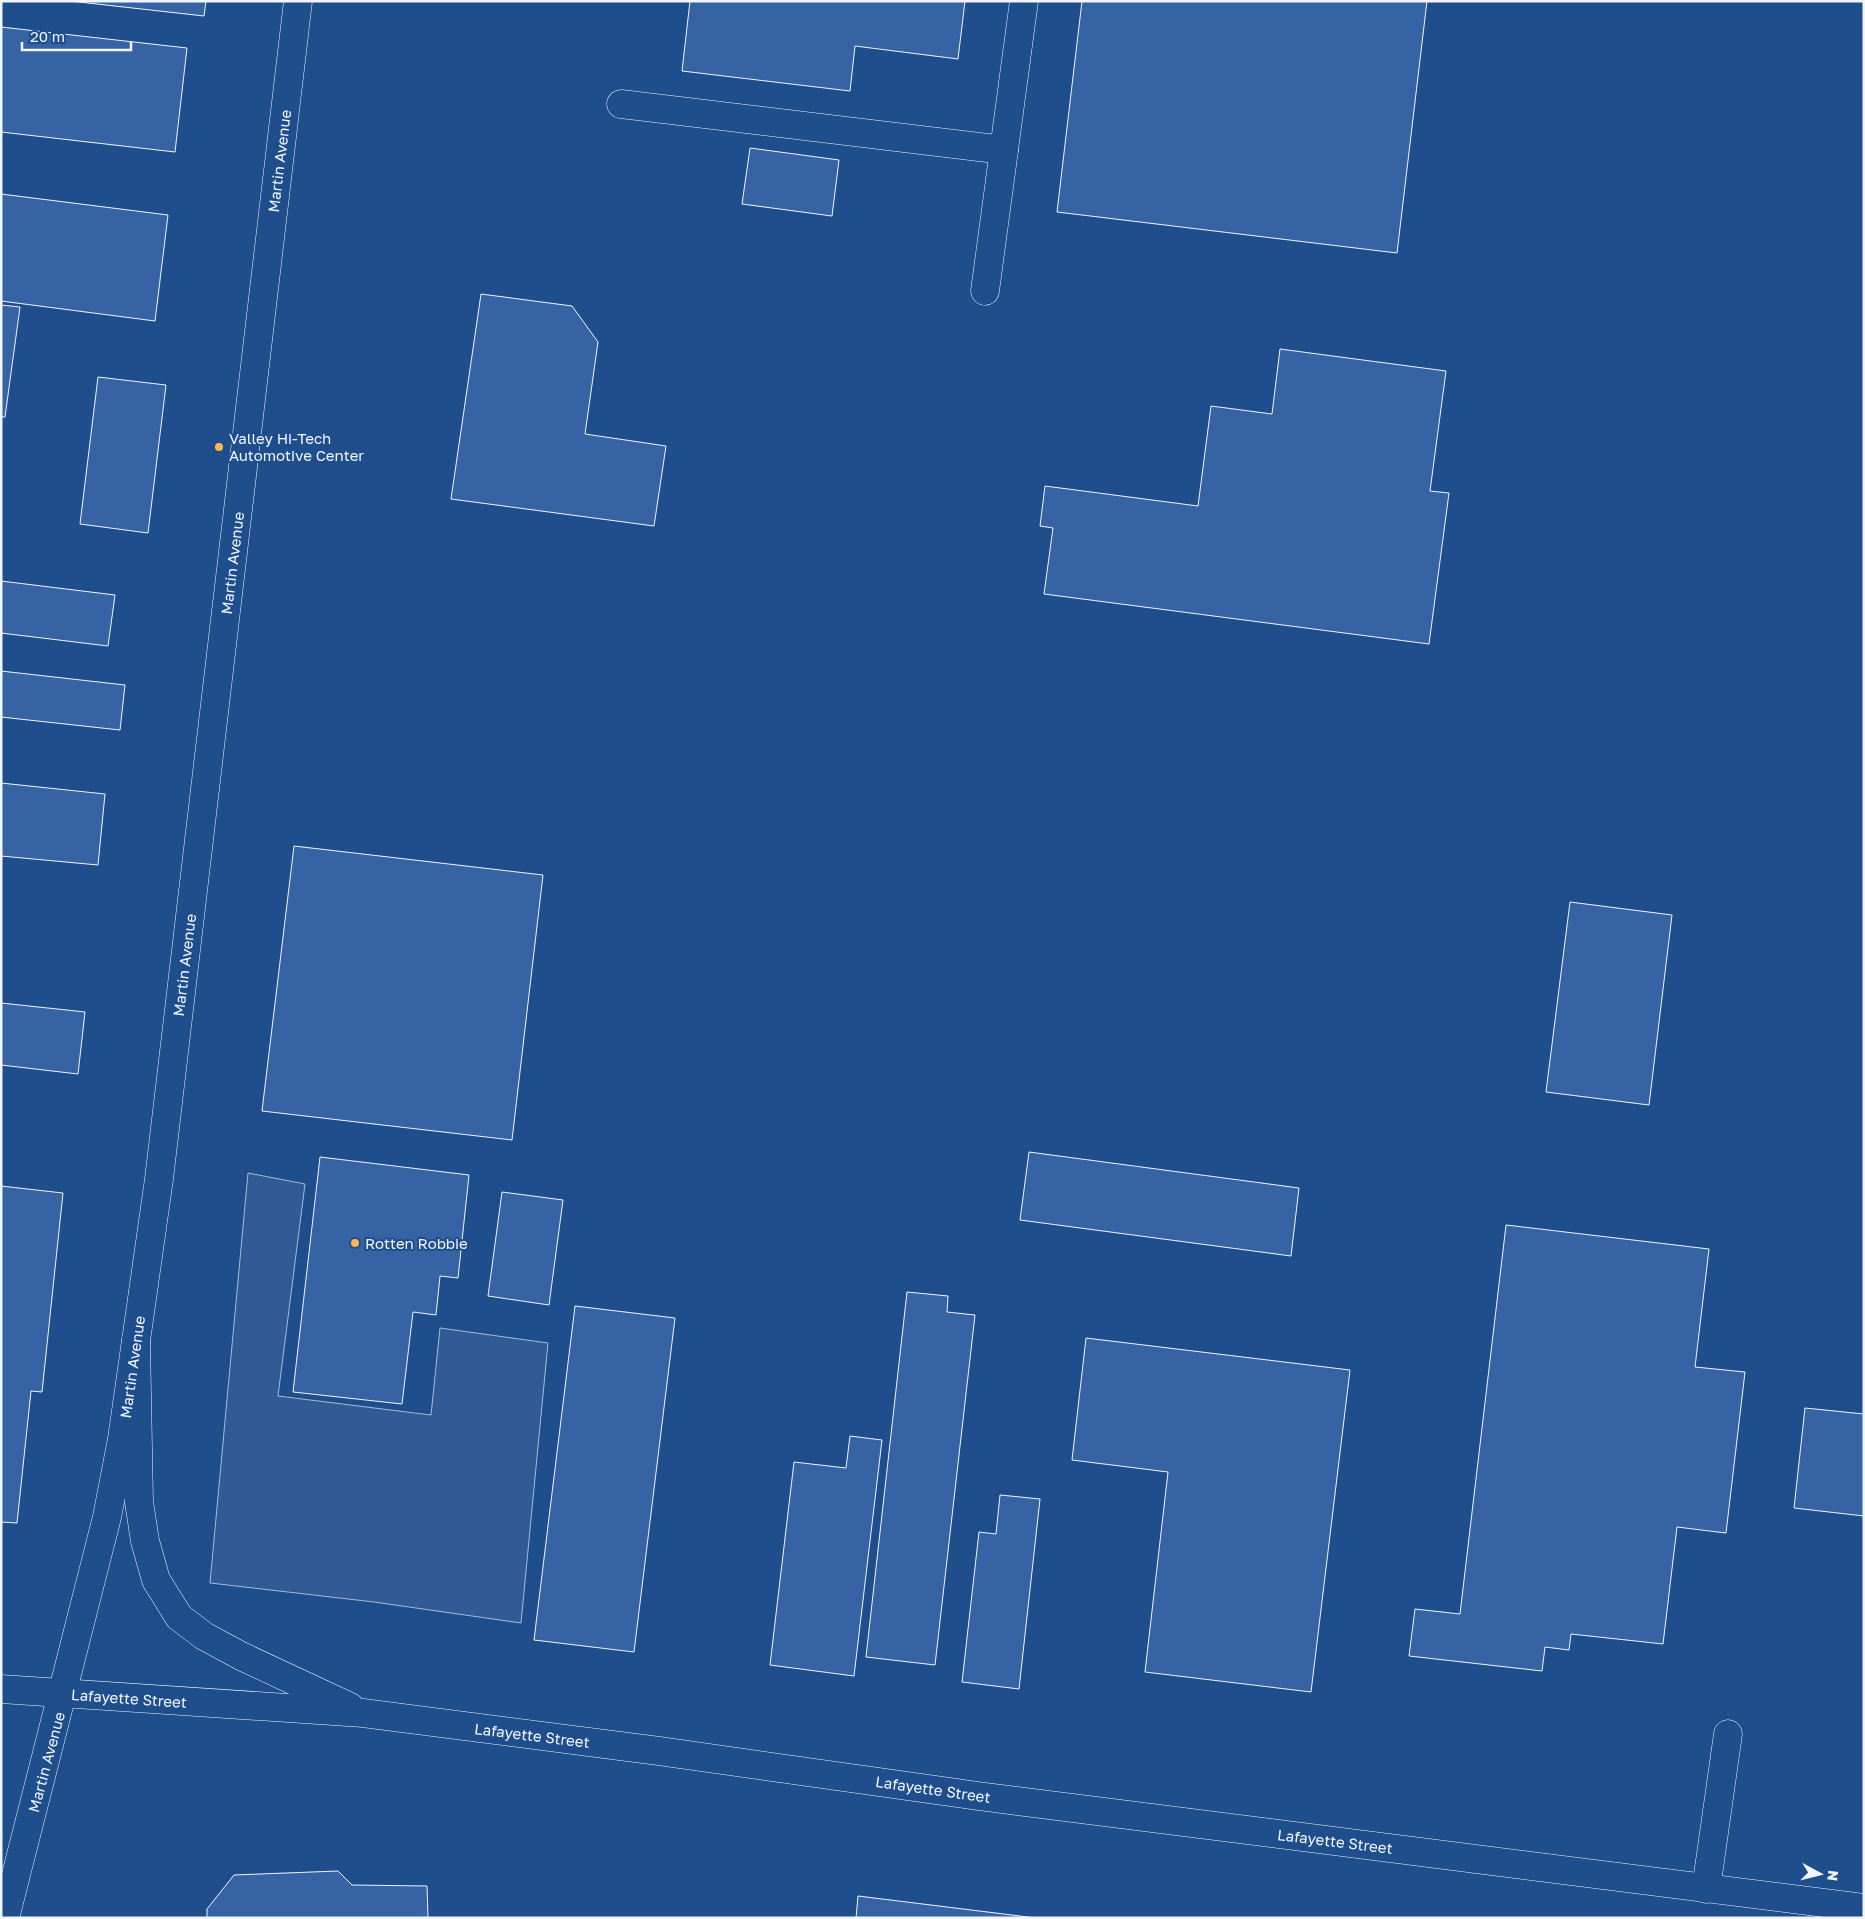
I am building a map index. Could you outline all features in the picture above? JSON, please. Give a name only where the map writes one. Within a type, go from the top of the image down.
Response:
[{"type":"main road","name":"Martin Avenue","points":[[5,1918],[64,1694],[107,1517],[122,1439],[159,1179],[298,1]]},
{"type":"main road","points":[[985,291],[1024,1]]},
{"type":"main road","points":[[621,104],[1004,150]]},
{"type":"main road","points":[[136,1342],[139,1502],[145,1541],[156,1580],[179,1617],[204,1636],[241,1656],[363,1713]]},
{"type":"main road","name":"Lafayette Street","points":[[1,1690],[363,1713],[659,1751],[978,1796],[1864,1908]]},
{"type":"main road","points":[[1706,1889],[1728,1734]]},
{"type":"shaded area","points":[[248,1173],[305,1184],[278,1396],[431,1415],[440,1328],[548,1343],[521,1623],[374,1602],[210,1583]]},
{"type":"building","points":[[70,1],[206,1],[204,16]]},
{"type":"building","points":[[690,1],[965,1],[958,59],[855,46],[850,91],[682,71]]},
{"type":"building","points":[[1082,1],[1427,1],[1397,253],[1057,212]]},
{"type":"building","points":[[1,27],[187,48],[175,152],[1,132]]},
{"type":"building","points":[[750,148],[839,160],[832,216],[742,204]]},
{"type":"building","points":[[1,194],[168,215],[155,321],[1,301]]},
{"type":"building","points":[[481,294],[572,306],[598,342],[585,434],[666,446],[654,526],[451,499]]},
{"type":"building","points":[[1,305],[20,307],[5,417],[1,417]]},
{"type":"building","points":[[1280,349],[1446,371],[1430,491],[1449,493],[1429,644],[1044,594],[1053,528],[1040,526],[1045,486],[1198,506],[1211,406],[1272,414]]},
{"type":"building","points":[[98,377],[166,385],[148,533],[80,524]]},
{"type":"building","points":[[1,581],[115,595],[108,646],[1,633]]},
{"type":"building","points":[[1,671],[125,685],[120,730],[1,717]]},
{"type":"building","points":[[1,783],[105,794],[98,865],[1,856]]},
{"type":"building","points":[[294,846],[543,875],[512,1140],[262,1111]]},
{"type":"building","points":[[1570,902],[1672,915],[1649,1105],[1546,1092]]},
{"type":"building","points":[[1,1003],[85,1012],[78,1074],[1,1065]]},
{"type":"building","points":[[1029,1152],[1299,1188],[1291,1256],[1020,1220]]},
{"type":"building","points":[[320,1157],[469,1175],[458,1278],[440,1276],[436,1315],[413,1312],[402,1404],[293,1392]]},
{"type":"building","points":[[1,1186],[63,1193],[42,1392],[31,1391],[17,1523],[1,1522]]},
{"type":"building","points":[[502,1192],[563,1200],[549,1305],[488,1296]]},
{"type":"building","points":[[1506,1225],[1709,1249],[1695,1367],[1745,1372],[1726,1533],[1677,1527],[1663,1644],[1571,1634],[1569,1650],[1545,1647],[1542,1671],[1409,1656],[1415,1609],[1460,1614]]},
{"type":"building","points":[[907,1292],[948,1296],[947,1312],[975,1315],[935,1665],[866,1657]]},
{"type":"building","points":[[575,1306],[675,1318],[634,1652],[534,1640]]},
{"type":"building","points":[[1086,1338],[1350,1370],[1311,1692],[1145,1672],[1168,1472],[1072,1460]]},
{"type":"building","points":[[1805,1408],[1864,1414],[1864,1516],[1794,1508]]},
{"type":"building","points":[[850,1436],[882,1440],[854,1676],[770,1665],[794,1462],[846,1468]]},
{"type":"building","points":[[1000,1495],[1040,1499],[1019,1689],[962,1682],[979,1532],[996,1534]]},
{"type":"building","points":[[338,1871],[352,1885],[427,1886],[428,1918],[207,1918],[207,1909],[234,1875]]},
{"type":"building","points":[[858,1896],[1036,1918],[856,1918]]},
{"type":"place","name":"Valley Hi-Tech Automotive Center","points":[[219,447]]},
{"type":"place","name":"Rotten Robbie","points":[[355,1243]]}]
